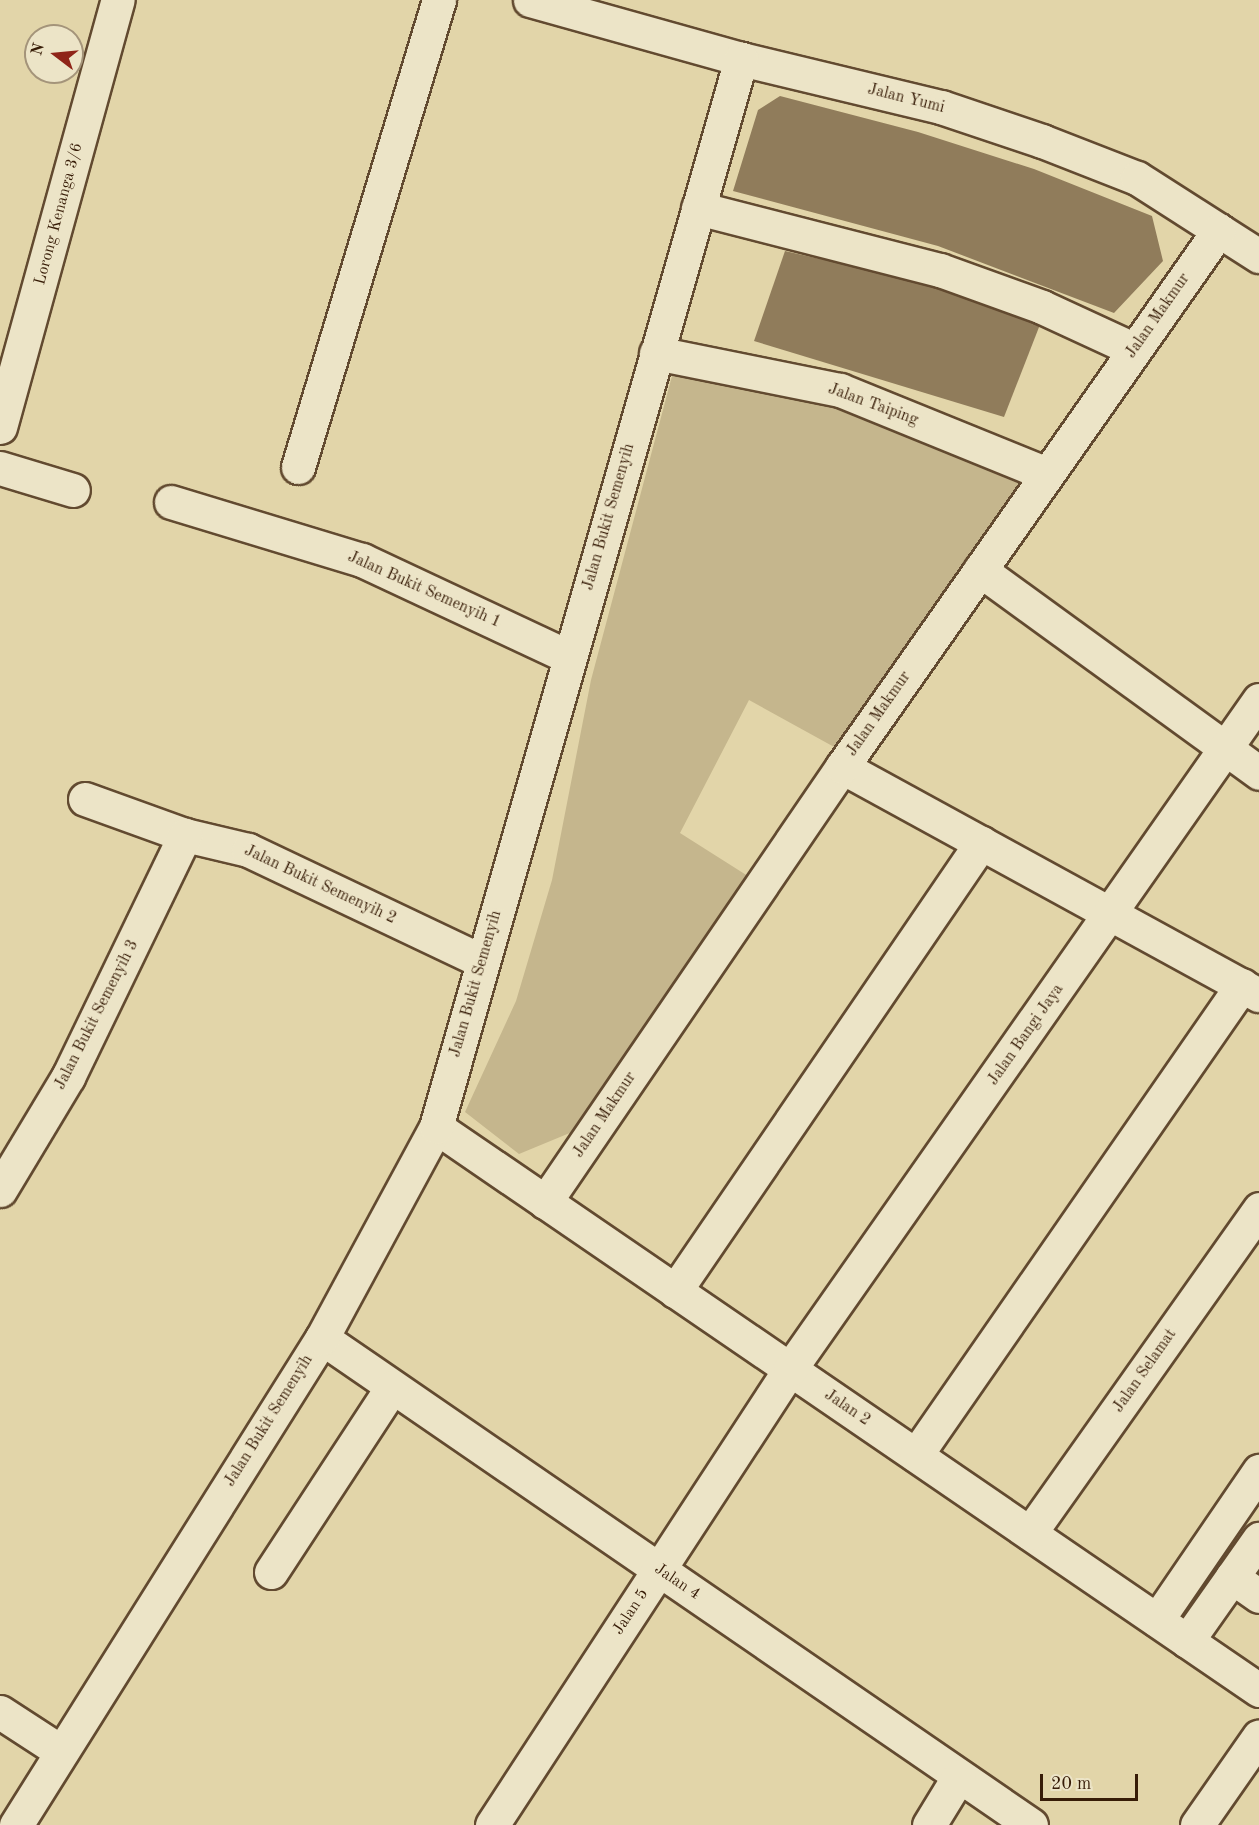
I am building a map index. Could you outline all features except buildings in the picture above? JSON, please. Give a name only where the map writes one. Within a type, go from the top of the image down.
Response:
[{"type":"street","name":"Lorong Kenanga 3/6","points":[[0,427],[118,0]]},
{"type":"street","points":[[298,467],[439,0]]},
{"type":"street","name":"Jalan Yumi","points":[[530,0],[741,59],[941,107],[1042,141],[1137,178],[1259,256]]},
{"type":"street","name":"Jalan Bukit Semenyih","points":[[16,1825],[60,1751],[322,1338],[436,1127],[741,59]]},
{"type":"street","points":[[698,208],[940,270],[1042,307],[1134,350]]},
{"type":"street","name":"Jalan Makmur","points":[[545,1202],[842,767],[1219,230]]},
{"type":"street","name":"Jalan Taiping","points":[[656,353],[840,390],[1047,474]]},
{"type":"street","points":[[0,468],[73,490]]},
{"type":"street","name":"Jalan Bukit Semenyih 1","points":[[171,502],[362,560],[569,657]]},
{"type":"street","points":[[980,570],[1259,773]]},
{"type":"street","name":"Jalan Bangi Jaya","points":[[790,1369],[1112,914],[1259,700]]},
{"type":"street","points":[[842,767],[1250,990],[916,1455]]},
{"type":"street","name":"Jalan Bukit Semenyih 2","points":[[85,799],[186,835],[248,850],[482,961]]},
{"type":"street","name":"Jalan Bukit Semenyih 3","points":[[0,1190],[68,1077],[186,835]]},
{"type":"street","points":[[675,1291],[981,843]]},
{"type":"street","name":"Jalan 2","points":[[436,1127],[1259,1690]]},
{"type":"street","name":"Jalan Selamat","points":[[1030,1533],[1259,1209]]},
{"type":"street","name":"Jalan 4","points":[[322,1338],[1031,1825]]},
{"type":"street","name":"Jalan 5","points":[[492,1825],[790,1369]]},
{"type":"street","points":[[271,1572],[392,1386]]},
{"type":"street","points":[[1157,1620],[1259,1471]]},
{"type":"street","points":[[1187,1641],[1259,1539]]},
{"type":"street","points":[[1232,1577],[1259,1596]]},
{"type":"street","points":[[0,1712],[60,1751]]},
{"type":"street","points":[[1197,1825],[1259,1736]]},
{"type":"street","points":[[930,1825],[959,1776]]},
{"type":"shaded area","points":[[672,376],[819,400],[869,417],[1022,485],[836,748],[749,700],[680,833],[751,878],[577,1130],[519,1154],[465,1112],[516,1001],[552,880],[591,680]]}]
